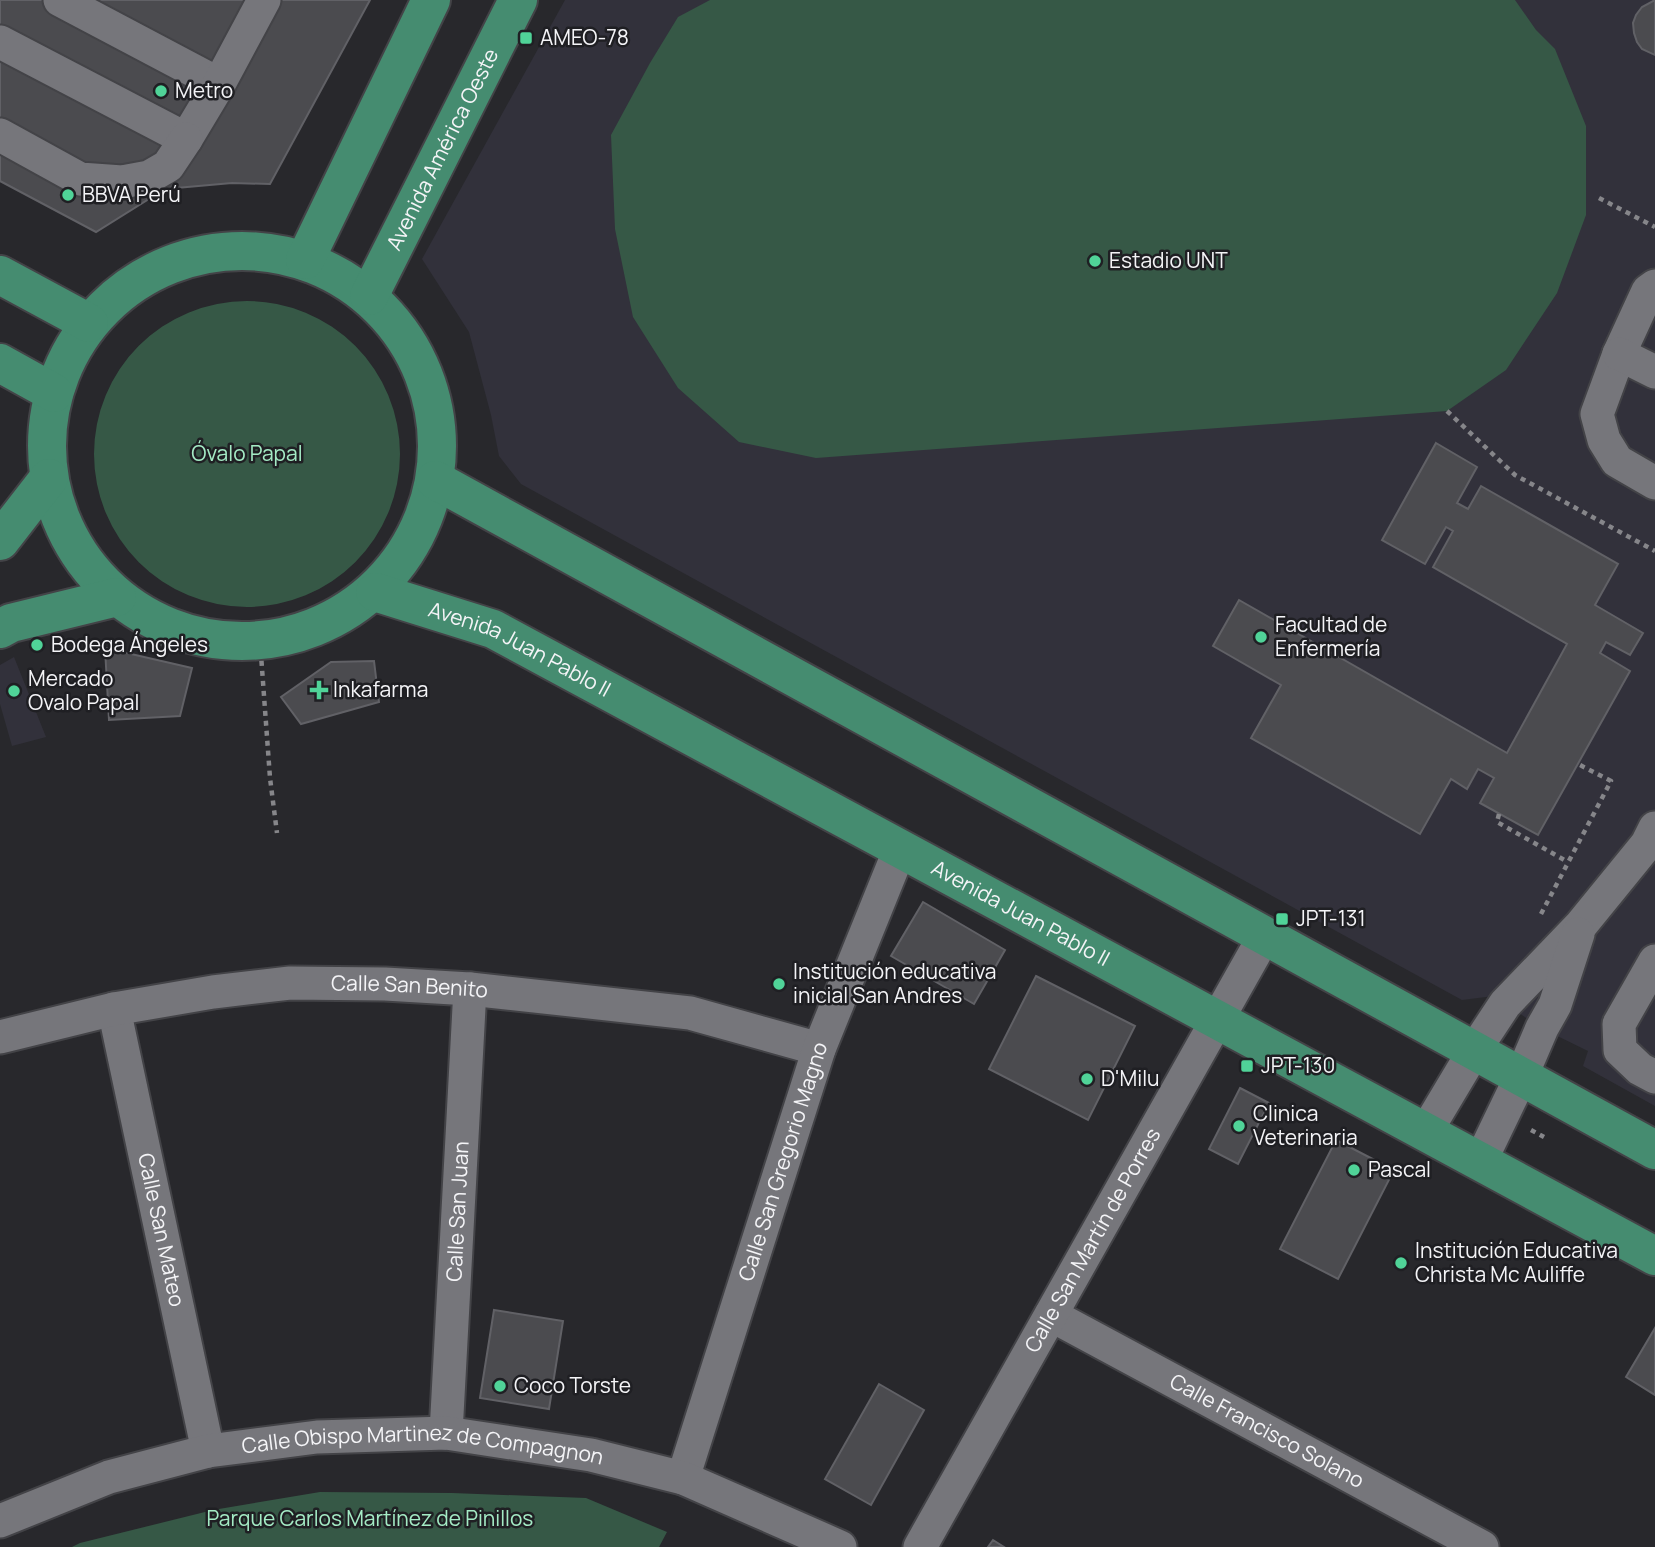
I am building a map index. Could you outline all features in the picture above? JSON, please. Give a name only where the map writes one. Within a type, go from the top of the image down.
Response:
[{"type":"main road","points":[[305,260],[431,0]]},
{"type":"main road","name":"Avenida América Oeste","points":[[369,296],[518,0]]},
{"type":"main road","points":[[246,249],[305,260],[338,275],[369,296],[411,348],[435,412],[435,480],[414,540],[375,592],[328,623],[260,641],[219,641],[164,626],[117,597],[85,563],[62,523],[50,478],[47,435],[54,393],[68,356],[89,323],[133,283],[187,257],[246,249]]},
{"type":"main road","points":[[0,275],[89,323]]},
{"type":"main road","points":[[0,363],[54,393]]},
{"type":"main road","points":[[0,541],[50,478]]},
{"type":"main road","points":[[435,480],[1655,1150]]},
{"type":"main road","name":"Avenida Juan Pablo II","points":[[375,592],[493,629],[1655,1256]]},
{"type":"main road","points":[[0,629],[11,622],[117,597]]},
{"type":"street","points":[[60,0],[219,84]]},
{"type":"street","points":[[0,135],[80,178],[122,183],[149,177],[168,166],[186,139],[219,84],[262,1]]},
{"type":"street","points":[[0,42],[186,139]]},
{"type":"street","points":[[1655,286],[1648,291],[1619,354],[1597,414],[1604,440],[1617,461],[1655,483]]},
{"type":"street","points":[[1619,354],[1655,372]]},
{"type":"street","points":[[1426,1133],[1505,1004],[1581,925],[1652,840]]},
{"type":"street","name":"Calle San Gregorio Magno","points":[[683,1478],[819,1049],[900,849]]},
{"type":"street","points":[[1480,1162],[1555,1005],[1581,925]]},
{"type":"street","name":"Calle San Martín de Porres","points":[[920,1547],[1265,935]]},
{"type":"street","points":[[1655,961],[1619,1024],[1620,1050],[1640,1069],[1655,1077]]},
{"type":"street","name":"Calle San Benito","points":[[0,1037],[114,1009],[213,992],[290,983],[385,984],[470,989],[690,1013],[819,1049]]},
{"type":"street","name":"Calle San Juan","points":[[446,1433],[470,989]]},
{"type":"street","name":"Calle San Mateo","points":[[114,1009],[208,1451]]},
{"type":"street","name":"Calle Francisco Solano","points":[[1051,1315],[1482,1547]]},
{"type":"street","name":"Calle Obispo Martinez de Compagnon","points":[[0,1521],[109,1477],[208,1451],[317,1437],[446,1433],[591,1455],[683,1478],[840,1547]]},
{"type":"path","points":[[1599,198],[1655,228]]},
{"type":"path","points":[[1447,411],[1515,475],[1655,551]]},
{"type":"path","points":[[260,641],[270,778],[277,833]]},
{"type":"path","points":[[1538,919],[1611,781],[1578,764]]},
{"type":"path","points":[[1499,814],[1497,822],[1568,862]]},
{"type":"shaded area","points":[[565,0],[1655,0],[1655,1106],[1583,1066],[1588,1051],[1541,1028],[1494,996],[1462,1000],[521,484],[499,456],[469,332],[422,259]]},
{"type":"shaded area","name":"Mercado Ovalo Papal","points":[[14,657],[46,737],[12,746],[0,704],[0,665]]},
{"type":"green space","name":"Estadio UNT","points":[[710,0],[1515,0],[1536,30],[1555,49],[1586,126],[1586,215],[1557,293],[1506,370],[1447,411],[816,458],[739,442],[678,388],[633,317],[615,229],[611,135],[678,17]]},
{"type":"green space","name":"Óvalo Papal","points":[[232,301],[262,301],[291,307],[319,319],[344,336],[365,357],[389,395],[400,439],[400,469],[389,513],[374,539],[355,562],[332,581],[306,596],[262,607],[232,607],[203,601],[175,589],[150,572],[129,551],[112,526],[100,498],[94,469],[94,439],[100,410],[112,382],[129,357],[150,336],[175,319],[203,307]]},
{"type":"green space","name":"Parque Carlos Martínez de Pinillos","points":[[320,1492],[586,1498],[667,1532],[659,1547],[72,1547],[213,1510]]},
{"type":"building","name":"Metro","points":[[0,0],[370,0],[270,184],[232,183],[165,189],[96,232],[0,181]]},
{"type":"building","points":[[1655,0],[1655,55],[1642,49],[1637,42],[1633,23],[1642,7]]},
{"type":"building","name":"Facultad de Enfermería","points":[[1436,443],[1477,467],[1457,503],[1468,509],[1481,486],[1618,564],[1595,605],[1643,633],[1630,655],[1606,642],[1600,653],[1630,671],[1538,835],[1480,803],[1494,778],[1478,769],[1467,789],[1451,779],[1420,834],[1251,738],[1281,685],[1213,646],[1239,600],[1507,753],[1567,644],[1433,567],[1453,531],[1446,527],[1425,564],[1382,540]]},
{"type":"building","points":[[105,648],[192,668],[180,716],[109,720]]},
{"type":"building","points":[[374,661],[379,702],[301,724],[281,697],[331,662]]},
{"type":"building","points":[[923,902],[1005,950],[974,1004],[891,956]]},
{"type":"building","points":[[1036,976],[1135,1026],[1088,1120],[989,1069]]},
{"type":"building","name":"Clinica Veterinaria","points":[[1240,1088],[1269,1103],[1238,1164],[1209,1149]]},
{"type":"building","points":[[1336,1140],[1394,1170],[1338,1279],[1280,1249]]},
{"type":"building","points":[[494,1310],[563,1321],[549,1409],[480,1398]]},
{"type":"building","points":[[1655,1328],[1655,1395],[1626,1377]]},
{"type":"building","points":[[879,1384],[924,1410],[871,1505],[825,1479]]},
{"type":"building","points":[[993,1540],[1004,1547],[988,1547]]},
{"type":"place","name":"AMEO-78","points":[[526,38]]},
{"type":"place","name":"Metro","points":[[161,91]]},
{"type":"place","name":"BBVA Perú","points":[[68,195]]},
{"type":"place","name":"Estadio UNT","points":[[1095,261]]},
{"type":"place","name":"Facultad de Enfermería","points":[[1261,637]]},
{"type":"place","name":"Bodega Ángeles","points":[[37,645]]},
{"type":"place","name":"Inkafarma","points":[[319,690]]},
{"type":"place","name":"Mercado Ovalo Papal","points":[[14,691]]},
{"type":"place","name":"JPT-131","points":[[1282,919]]},
{"type":"place","name":"Institución educativa inicial San Andres","points":[[779,984]]},
{"type":"place","name":"JPT-130","points":[[1247,1066]]},
{"type":"place","name":"D'Milu","points":[[1087,1079]]},
{"type":"place","name":"Clinica Veterinaria","points":[[1239,1126]]},
{"type":"place","name":"Pascal","points":[[1354,1170]]},
{"type":"place","name":"Institución Educativa Christa Mc Auliffe","points":[[1401,1263]]},
{"type":"place","name":"Coco Torste","points":[[500,1386]]}]
